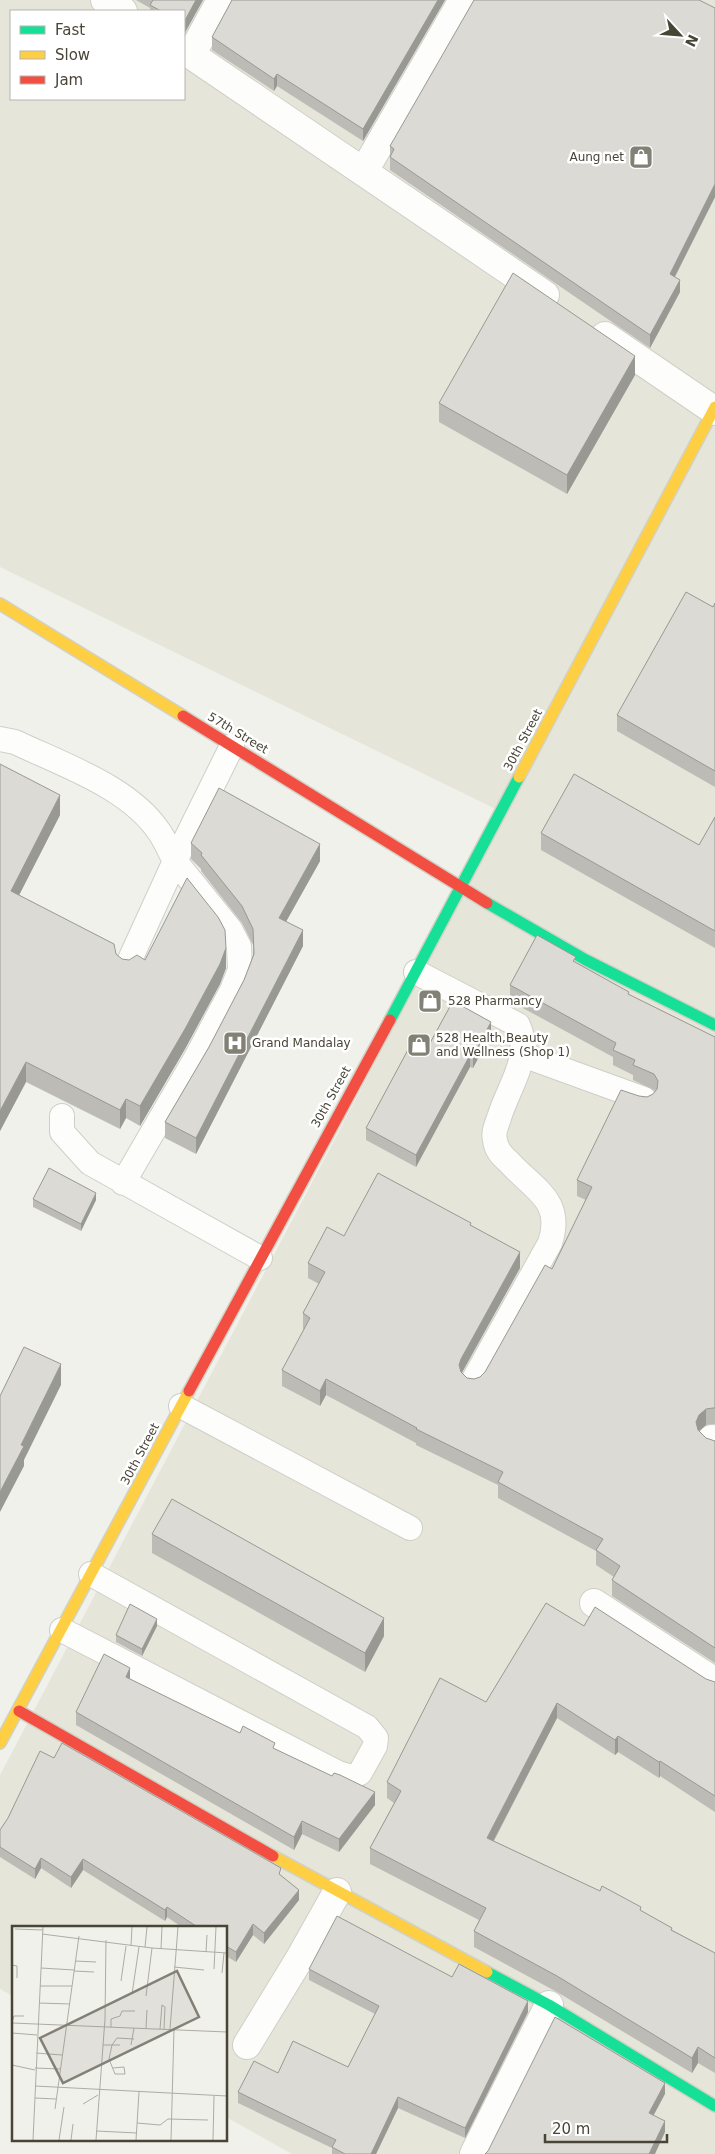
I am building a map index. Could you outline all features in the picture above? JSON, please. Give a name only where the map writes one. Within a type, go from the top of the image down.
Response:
[{"type":"street","points":[[105,0],[121,10]]},
{"type":"street","points":[[221,0],[187,53],[714,409]]},
{"type":"street","points":[[364,171],[464,0]]},
{"type":"street","name":"30th Street","points":[[0,1743],[416,972],[714,409]]},
{"type":"street","name":"57th Street","points":[[0,604],[462,886],[499,911],[554,942],[715,1025]]},
{"type":"street","points":[[594,1603],[715,1682]]},
{"type":"street","points":[[18,1711],[337,1892],[549,2005],[715,2106]]},
{"type":"street","points":[[247,2045],[300,1958],[337,1892]]},
{"type":"street","points":[[474,2154],[549,2005]]},
{"type":"lane","points":[[0,739],[15,742],[116,791],[147,817],[160,834],[175,861],[230,929],[239,946],[240,970],[232,990],[197,1056],[123,1183]]},
{"type":"lane","points":[[127,966],[175,861],[232,746]]},
{"type":"lane","points":[[416,972],[518,1025],[525,1045],[523,1055],[500,1114],[494,1134],[495,1142],[499,1152],[542,1195],[553,1210],[555,1227],[550,1243],[473,1381]]},
{"type":"lane","points":[[523,1055],[644,1099]]},
{"type":"lane","points":[[62,1116],[62,1132],[90,1163],[260,1258]]},
{"type":"lane","points":[[181,1406],[410,1528]]},
{"type":"lane","points":[[62,1630],[338,1774],[352,1777],[360,1773],[376,1746],[376,1738],[367,1727],[91,1574]]},
{"type":"shaded area","points":[[0,0],[715,0],[715,2154],[292,2154],[228,2118],[228,1926],[12,1926],[12,1996],[0,1989],[0,1775],[506,814],[0,567]]},
{"type":"building","points":[[153,0],[196,0],[185,20],[185,10],[159,10],[150,5]]},
{"type":"building","points":[[232,0],[438,0],[363,129],[277,74],[274,79],[212,37]]},
{"type":"building","points":[[474,0],[699,0],[715,8],[715,184],[670,274],[680,280],[650,335],[390,157],[394,149],[390,146]]},
{"type":"building","points":[[513,273],[635,356],[567,475],[439,403]]},
{"type":"building","points":[[686,592],[713,607],[715,603],[715,771],[617,715]]},
{"type":"building","points":[[0,764],[60,795],[11,891],[114,944],[116,954],[122,959],[129,960],[137,955],[145,960],[187,878],[218,917],[225,930],[226,948],[220,964],[140,1106],[126,1099],[120,1110],[26,1062],[0,1111]]},
{"type":"building","points":[[574,774],[699,845],[715,817],[715,931],[541,833]]},
{"type":"building","points":[[219,788],[320,844],[279,918],[303,930],[196,1138],[165,1122],[209,1047],[244,980],[254,954],[253,929],[242,906],[201,855],[202,853],[191,843]]},
{"type":"building","points":[[537,935],[576,957],[573,961],[629,992],[628,994],[715,1037],[715,1408],[706,1409],[699,1415],[696,1422],[698,1430],[706,1438],[715,1441],[715,1648],[612,1580],[620,1566],[596,1550],[603,1539],[498,1482],[503,1472],[416,1429],[326,1379],[320,1391],[282,1370],[310,1318],[303,1313],[325,1272],[308,1263],[327,1227],[344,1236],[378,1173],[471,1223],[470,1225],[520,1252],[461,1359],[459,1365],[461,1372],[467,1378],[474,1379],[480,1377],[485,1372],[545,1265],[552,1269],[592,1187],[577,1180],[621,1090],[647,1097],[657,1089],[658,1081],[654,1074],[633,1065],[635,1060],[613,1050],[616,1043],[510,985]]},
{"type":"building","points":[[453,1001],[491,1022],[473,1056],[470,1055],[416,1155],[366,1128],[410,1046],[424,1054]]},
{"type":"building","points":[[49,1168],[96,1193],[81,1224],[33,1199]]},
{"type":"building","points":[[24,1347],[61,1364],[21,1445],[24,1446],[0,1492],[0,1396]]},
{"type":"building","points":[[172,1499],[384,1618],[365,1653],[152,1534]]},
{"type":"building","points":[[546,1603],[584,1626],[595,1607],[706,1679],[715,1682],[715,1796],[618,1736],[615,1740],[557,1703],[487,1838],[600,1891],[602,1886],[641,1907],[640,1910],[672,1928],[671,1930],[715,1953],[715,2058],[698,2047],[692,2058],[557,1976],[474,1931],[486,1908],[370,1848],[401,1791],[387,1782],[440,1678],[486,1702]]},
{"type":"building","points":[[130,1604],[157,1619],[142,1649],[116,1635]]},
{"type":"building","points":[[104,1654],[130,1668],[126,1677],[240,1733],[243,1726],[275,1743],[273,1748],[332,1776],[334,1773],[340,1775],[375,1792],[339,1839],[302,1821],[294,1837],[76,1712]]},
{"type":"building","points":[[62,1743],[281,1868],[279,1874],[299,1890],[264,1933],[253,1924],[236,1952],[228,1947],[228,1926],[196,1926],[167,1907],[165,1910],[83,1859],[71,1877],[41,1858],[35,1869],[0,1847],[0,1830],[8,1818],[40,1751],[54,1758]]},
{"type":"building","points":[[337,1916],[452,1977],[459,1964],[528,2001],[465,2128],[398,2097],[371,2154],[345,2154],[332,2147],[336,2140],[238,2092],[254,2061],[278,2073],[293,2041],[348,2067],[379,2006],[309,1969]]},
{"type":"building","points":[[555,2017],[665,2083],[649,2113],[665,2121],[649,2154],[485,2154]]},
{"type":"traffic: fast","points":[[390,1020],[519,777]]},
{"type":"traffic: fast","points":[[487,903],[586,960],[715,1025]]},
{"type":"traffic: fast","points":[[487,1972],[549,2005],[715,2106]]},
{"type":"traffic: slow","points":[[519,777],[715,407]]},
{"type":"traffic: slow","points":[[0,604],[183,716]]},
{"type":"traffic: slow","points":[[0,1743],[189,1391]]},
{"type":"traffic: slow","points":[[273,1856],[487,1972]]},
{"type":"traffic: jam","points":[[183,716],[487,903]]},
{"type":"traffic: jam","points":[[189,1391],[390,1020]]},
{"type":"traffic: jam","points":[[19,1711],[273,1856]]},
{"type":"place","name":"Aung net","points":[[641,157]]},
{"type":"place","name":"528 Pharmancy","points":[[430,1001]]},
{"type":"place","name":"Grand Mandalay","points":[[235,1043]]},
{"type":"place","name":"528 Health,Beauty and Wellness (Shop 1)","points":[[419,1045]]}]
